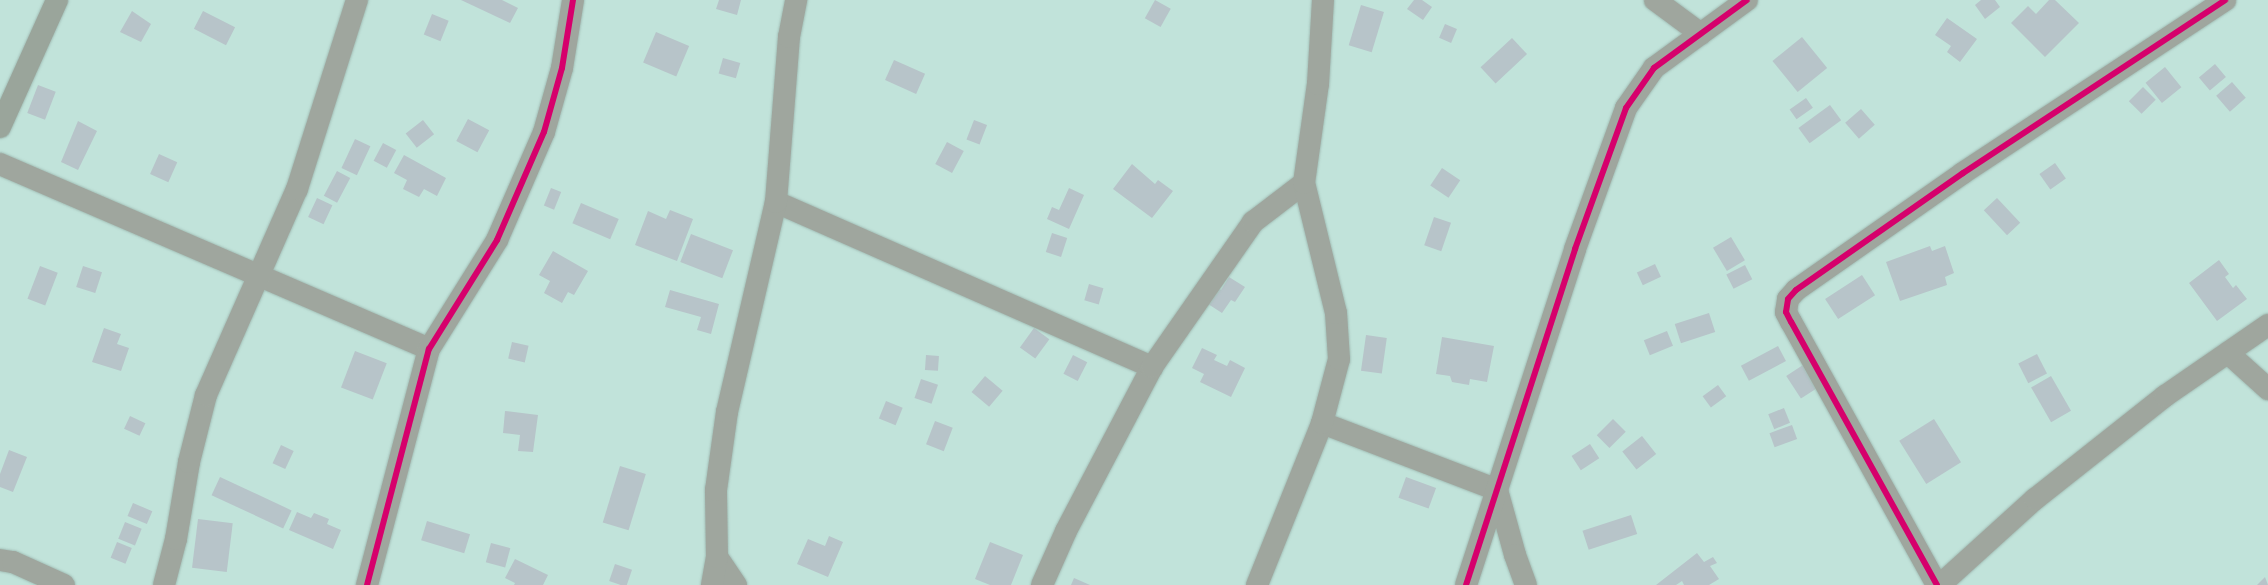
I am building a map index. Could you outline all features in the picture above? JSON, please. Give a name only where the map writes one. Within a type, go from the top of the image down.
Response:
[{"type":"street","points":[[0,127],[57,0]]},
{"type":"street","points":[[164,585],[176,539],[189,462],[206,395],[256,276],[297,189],[357,0]]},
{"type":"street","points":[[367,585],[429,349],[497,240],[544,132],[562,68],[573,0]]},
{"type":"street","points":[[712,585],[717,557],[716,490],[727,412],[776,202],[788,44],[796,0]]},
{"type":"street","points":[[1257,585],[1322,423],[1339,359],[1336,313],[1304,183],[1318,84],[1323,0]]},
{"type":"street","points":[[1655,0],[1701,34]]},
{"type":"street","points":[[1466,585],[1575,249],[1626,108],[1654,68],[1747,0]]},
{"type":"street","points":[[2225,0],[1963,173],[1796,290],[1788,299],[1786,312],[1939,585],[2035,498],[2165,396],[2268,325]]},
{"type":"street","points":[[0,164],[256,276],[429,349]]},
{"type":"street","points":[[1042,585],[1066,531],[1152,367],[1253,222],[1304,183]]},
{"type":"street","points":[[776,202],[1152,367]]},
{"type":"street","points":[[2228,353],[2268,389]]},
{"type":"street","points":[[1322,423],[1497,490]]},
{"type":"street","points":[[1497,490],[1514,555],[1526,585]]},
{"type":"street","points":[[717,557],[736,585]]},
{"type":"street","points":[[0,560],[13,562],[64,585]]},
{"type":"building","points":[[461,0],[502,0],[518,8],[510,23]]},
{"type":"building","points":[[719,0],[741,0],[737,15],[716,9]]},
{"type":"building","points":[[1155,0],[1171,9],[1161,27],[1145,18]]},
{"type":"building","points":[[1414,0],[1422,0],[1432,7],[1423,20],[1407,9]]},
{"type":"building","points":[[1981,0],[1995,0],[2000,7],[1985,19],[1975,5]]},
{"type":"building","points":[[2049,0],[2055,0],[2079,23],[2045,57],[2011,23],[2028,6],[2036,14]]},
{"type":"building","points":[[1361,5],[1384,12],[1372,52],[1349,45]]},
{"type":"building","points":[[132,11],[151,24],[141,42],[120,32]]},
{"type":"building","points":[[203,11],[235,27],[226,45],[194,29]]},
{"type":"building","points":[[432,14],[449,21],[440,41],[424,34]]},
{"type":"building","points":[[1947,18],[1977,39],[1960,62],[1947,52],[1951,46],[1935,35]]},
{"type":"building","points":[[1445,24],[1457,29],[1451,43],[1439,38]]},
{"type":"building","points":[[656,32],[689,46],[676,76],[643,62]]},
{"type":"building","points":[[1802,37],[1827,68],[1798,92],[1772,61]]},
{"type":"building","points":[[1512,38],[1527,54],[1496,83],[1481,67]]},
{"type":"building","points":[[723,58],[740,63],[736,78],[719,73]]},
{"type":"building","points":[[894,60],[925,74],[916,94],[885,80]]},
{"type":"building","points":[[2215,64],[2226,77],[2210,91],[2199,77]]},
{"type":"building","points":[[2165,67],[2181,87],[2162,103],[2146,83]]},
{"type":"building","points":[[2232,82],[2246,98],[2230,112],[2216,96]]},
{"type":"building","points":[[38,85],[56,92],[45,120],[27,113]]},
{"type":"building","points":[[2143,87],[2156,100],[2142,114],[2129,101]]},
{"type":"building","points":[[1806,98],[1813,108],[1796,119],[1790,109]]},
{"type":"building","points":[[1830,105],[1841,120],[1810,143],[1798,128]]},
{"type":"building","points":[[1861,109],[1875,125],[1859,139],[1845,123]]},
{"type":"building","points":[[468,119],[489,130],[477,152],[456,141]]},
{"type":"building","points":[[423,120],[434,134],[417,148],[406,134]]},
{"type":"building","points":[[974,120],[987,125],[980,145],[966,140]]},
{"type":"building","points":[[78,121],[97,131],[78,170],[61,162]]},
{"type":"building","points":[[355,139],[370,146],[357,175],[341,168]]},
{"type":"building","points":[[947,142],[964,151],[952,173],[935,164]]},
{"type":"building","points":[[383,143],[396,150],[387,168],[374,161]]},
{"type":"building","points":[[159,154],[177,162],[168,182],[150,174]]},
{"type":"building","points":[[404,155],[446,178],[437,196],[424,189],[419,197],[403,189],[407,180],[394,173]]},
{"type":"building","points":[[2055,163],[2066,179],[2050,189],[2039,174]]},
{"type":"building","points":[[1132,164],[1155,184],[1158,180],[1173,191],[1152,218],[1113,189]]},
{"type":"building","points":[[1442,168],[1460,180],[1448,198],[1430,185]]},
{"type":"building","points":[[337,171],[350,178],[337,203],[324,196]]},
{"type":"building","points":[[551,188],[561,192],[554,210],[544,206]]},
{"type":"building","points":[[1069,188],[1084,195],[1069,229],[1047,219],[1052,207],[1059,210]]},
{"type":"building","points":[[317,198],[332,205],[324,224],[308,217]]},
{"type":"building","points":[[1997,198],[2020,223],[2007,235],[1984,210]]},
{"type":"building","points":[[581,203],[619,219],[610,239],[572,223]]},
{"type":"building","points":[[670,210],[693,219],[677,261],[635,245],[648,211],[666,219]]},
{"type":"building","points":[[1434,217],[1451,223],[1441,251],[1424,245]]},
{"type":"building","points":[[1052,233],[1067,238],[1061,257],[1046,252]]},
{"type":"building","points":[[691,234],[733,250],[722,278],[680,262]]},
{"type":"building","points":[[1731,237],[1745,260],[1727,271],[1713,248]]},
{"type":"building","points":[[1930,246],[1932,251],[1945,246],[1954,273],[1945,277],[1947,285],[1900,301],[1886,262]]},
{"type":"building","points":[[553,251],[588,271],[574,295],[568,292],[562,303],[544,293],[550,281],[539,275]]},
{"type":"building","points":[[2219,260],[2229,274],[2225,277],[2233,288],[2236,285],[2247,299],[2217,321],[2189,283]]},
{"type":"building","points":[[1655,264],[1661,277],[1643,285],[1637,272]]},
{"type":"building","points":[[1745,265],[1752,279],[1734,289],[1726,275]]},
{"type":"building","points":[[40,266],[58,273],[45,305],[27,299]]},
{"type":"building","points":[[83,266],[102,272],[95,293],[76,287]]},
{"type":"building","points":[[1862,275],[1875,295],[1838,319],[1825,299]]},
{"type":"building","points":[[1229,277],[1245,287],[1235,302],[1231,300],[1222,313],[1205,302],[1216,286],[1221,290]]},
{"type":"building","points":[[1089,284],[1103,288],[1099,304],[1084,300]]},
{"type":"building","points":[[670,290],[719,304],[711,334],[697,330],[701,317],[665,307]]},
{"type":"building","points":[[1709,313],[1715,332],[1681,343],[1675,324]]},
{"type":"building","points":[[104,328],[121,334],[117,344],[129,348],[121,371],[92,362]]},
{"type":"building","points":[[1034,328],[1049,339],[1035,359],[1020,347]]},
{"type":"building","points":[[1667,331],[1673,346],[1650,355],[1644,340]]},
{"type":"building","points":[[1366,335],[1387,338],[1382,374],[1361,371]]},
{"type":"building","points":[[1442,337],[1494,346],[1487,382],[1470,379],[1469,385],[1452,382],[1450,376],[1436,374]]},
{"type":"building","points":[[512,342],[529,346],[525,362],[508,359]]},
{"type":"building","points":[[1778,346],[1786,361],[1749,381],[1741,366]]},
{"type":"building","points":[[1202,348],[1217,355],[1214,360],[1227,366],[1230,360],[1245,368],[1231,397],[1200,382],[1204,374],[1192,368]]},
{"type":"building","points":[[355,351],[387,363],[373,400],[341,387]]},
{"type":"building","points":[[2037,354],[2047,374],[2028,383],[2018,364]]},
{"type":"building","points":[[926,355],[939,356],[938,371],[925,370]]},
{"type":"building","points":[[1073,355],[1087,362],[1078,381],[1063,374]]},
{"type":"building","points":[[1803,365],[1818,388],[1801,399],[1786,376]]},
{"type":"building","points":[[985,376],[1003,391],[989,407],[972,392]]},
{"type":"building","points":[[2051,376],[2071,411],[2051,422],[2031,388]]},
{"type":"building","points":[[921,379],[938,385],[932,404],[914,398]]},
{"type":"building","points":[[1718,385],[1726,396],[1711,407],[1703,396]]},
{"type":"building","points":[[886,401],[903,408],[896,425],[879,419]]},
{"type":"building","points":[[1784,408],[1790,423],[1774,429],[1768,414]]},
{"type":"building","points":[[505,411],[538,415],[533,452],[518,451],[520,435],[503,433]]},
{"type":"building","points":[[130,416],[145,423],[139,436],[124,429]]},
{"type":"building","points":[[1613,419],[1626,432],[1609,448],[1597,435]]},
{"type":"building","points":[[1934,419],[1961,462],[1926,484],[1899,441]]},
{"type":"building","points":[[935,421],[953,428],[944,451],[926,444]]},
{"type":"building","points":[[1792,425],[1797,439],[1775,447],[1769,433]]},
{"type":"building","points":[[1642,436],[1656,454],[1636,470],[1622,451]]},
{"type":"building","points":[[1590,444],[1599,458],[1581,470],[1572,456]]},
{"type":"building","points":[[281,445],[294,451],[285,469],[273,463]]},
{"type":"building","points":[[9,450],[27,457],[13,492],[0,487],[0,474]]},
{"type":"building","points":[[620,466],[646,474],[629,530],[603,522]]},
{"type":"building","points":[[220,477],[292,510],[283,529],[212,495]]},
{"type":"building","points":[[1406,477],[1436,488],[1429,509],[1398,498]]},
{"type":"building","points":[[133,503],[152,511],[147,524],[128,516]]},
{"type":"building","points":[[297,512],[311,518],[314,513],[329,519],[327,524],[341,530],[333,549],[289,530]]},
{"type":"building","points":[[1631,515],[1637,534],[1589,550],[1582,531]]},
{"type":"building","points":[[198,519],[233,523],[227,572],[192,568]]},
{"type":"building","points":[[427,521],[470,534],[464,553],[421,540]]},
{"type":"building","points":[[125,522],[142,529],[135,545],[118,539]]},
{"type":"building","points":[[829,536],[843,542],[828,577],[797,564],[808,539],[825,546]]},
{"type":"building","points":[[117,542],[132,548],[125,564],[111,558]]},
{"type":"building","points":[[990,542],[1023,555],[1011,585],[990,585],[975,579]]},
{"type":"building","points":[[491,543],[510,548],[505,567],[486,562]]},
{"type":"building","points":[[1697,553],[1704,562],[1713,557],[1717,563],[1710,566],[1719,579],[1709,585],[1684,585],[1682,581],[1676,585],[1656,585]]},
{"type":"building","points":[[515,559],[548,575],[543,585],[514,585],[515,583],[505,578]]},
{"type":"building","points":[[615,564],[632,570],[627,585],[621,585],[609,581]]},
{"type":"building","points":[[2265,577],[2268,585],[2257,585]]},
{"type":"building","points":[[1074,578],[1090,585],[1071,585]]},
{"type":"cycle path","points":[[367,585],[429,349],[497,240],[544,132],[562,68],[573,0]]},
{"type":"cycle path","points":[[1466,585],[1575,249],[1626,108],[1654,68],[1747,0]]},
{"type":"cycle path","points":[[1937,585],[1791,322],[1786,312],[1788,299],[1796,290],[1963,173],[2225,0]]}]
